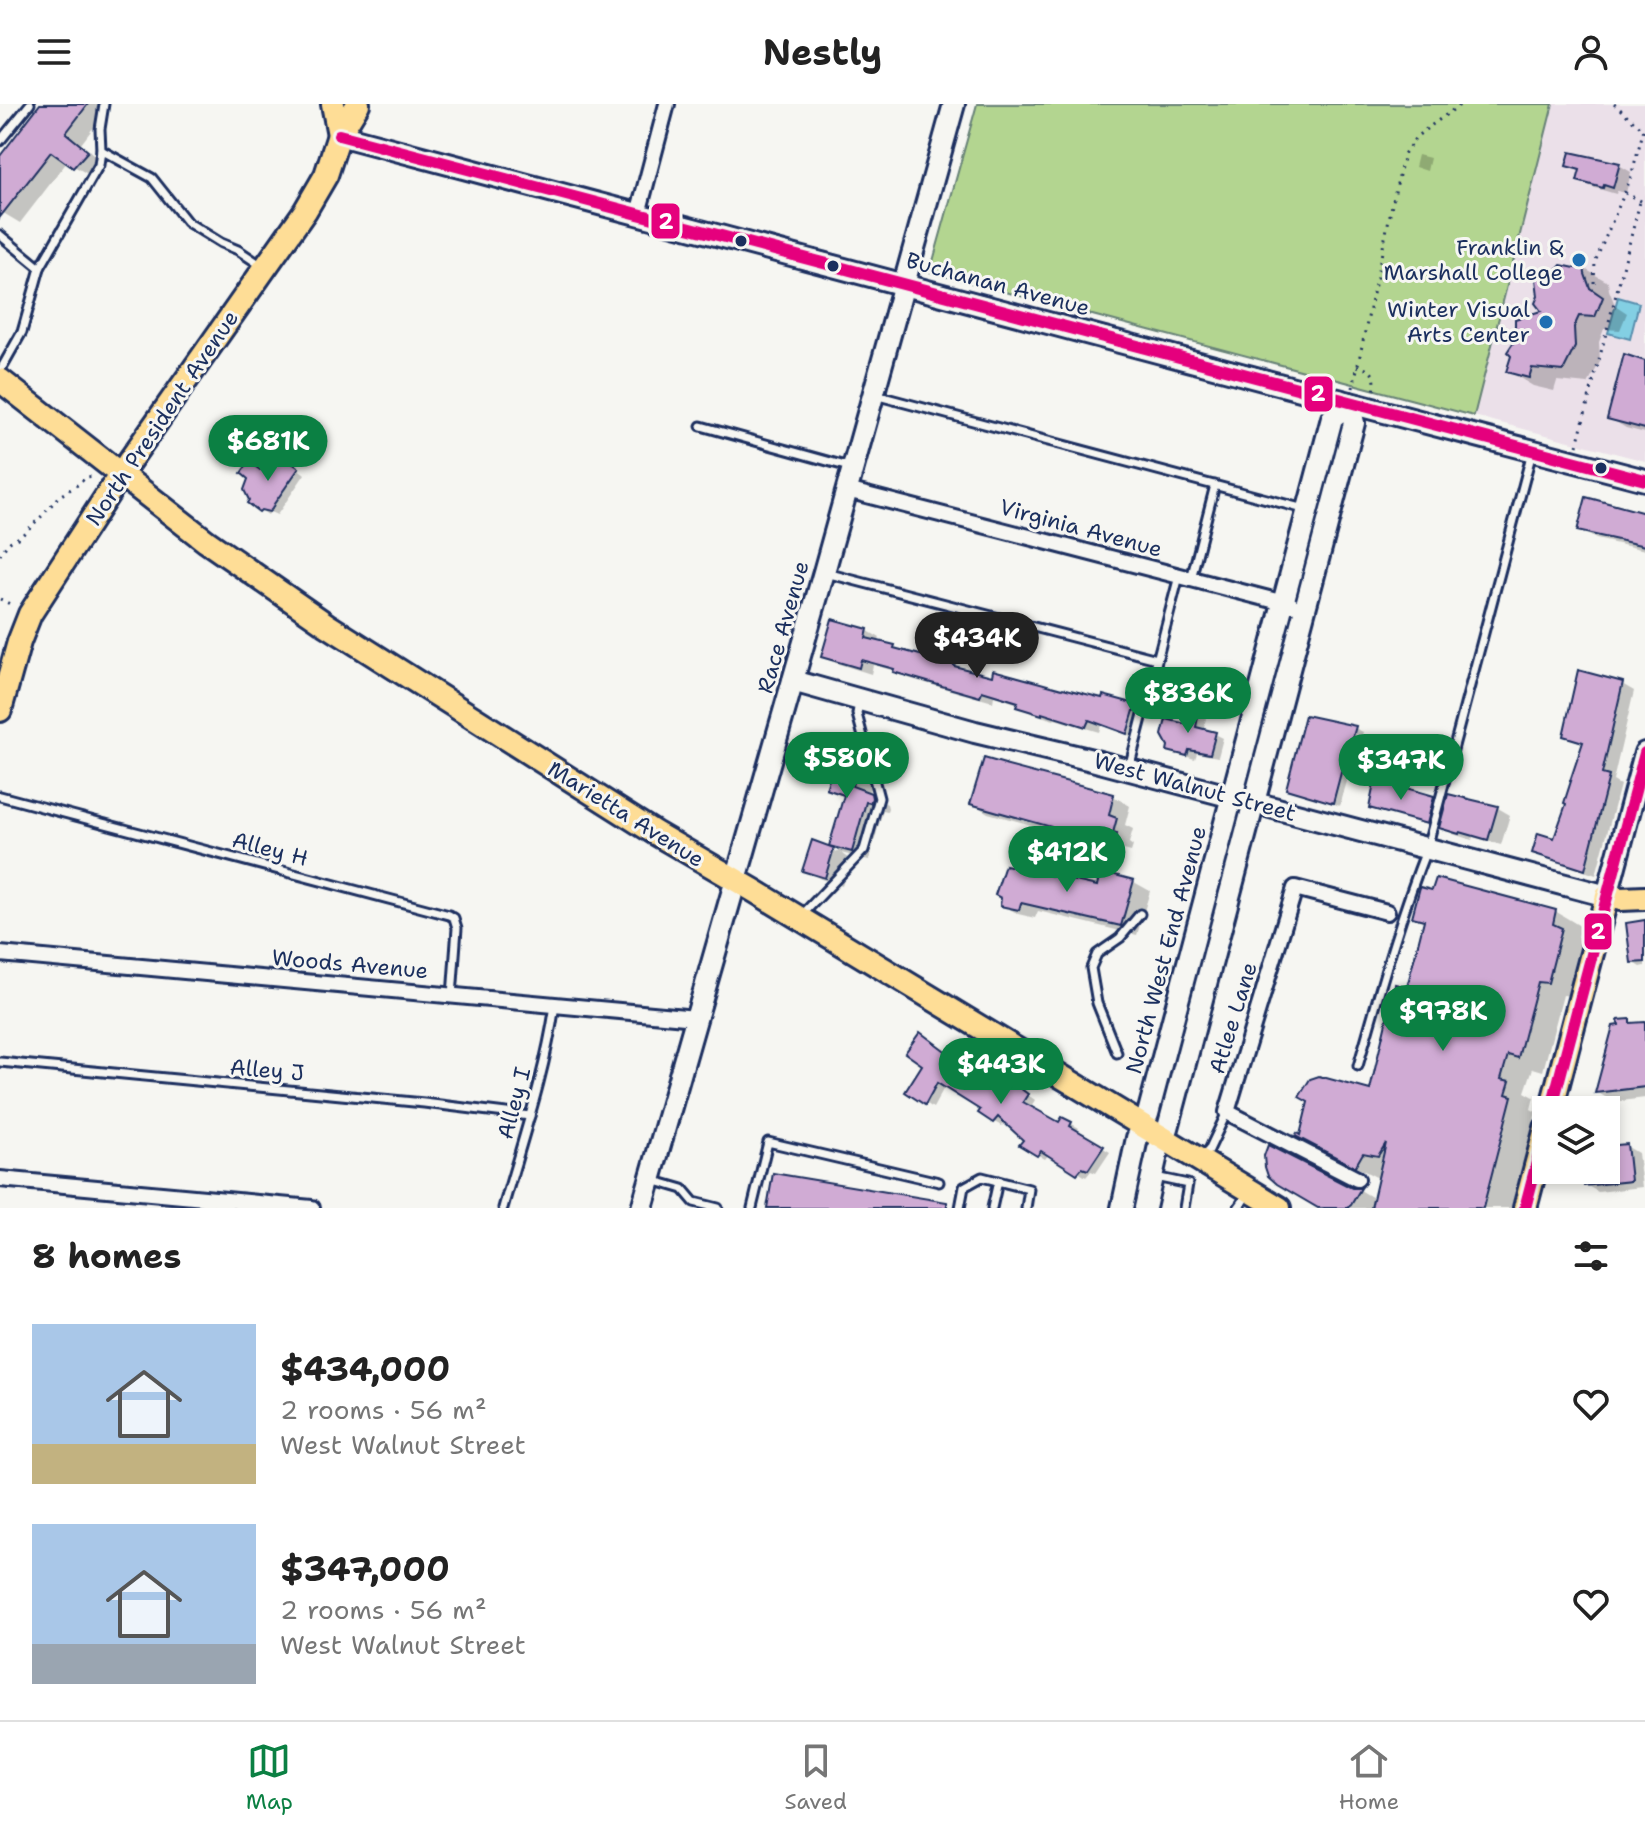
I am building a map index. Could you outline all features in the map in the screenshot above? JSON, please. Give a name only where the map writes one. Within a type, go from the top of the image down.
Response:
[{"type":"main road","name":"North President Avenue","points":[[333,104],[339,135]]},
{"type":"main road","name":"North President Avenue","points":[[0,710],[30,614],[121,475],[318,190],[339,135],[358,104]]},
{"type":"main road","name":"Marietta Avenue","points":[[0,380],[219,550],[327,625],[655,833],[1199,1160],[1244,1199],[1279,1208]]},
{"type":"main road","name":"West Walnut Street","points":[[1607,896],[1645,898]]},
{"type":"main road","points":[[1555,1096],[1607,896]]},
{"type":"main road","points":[[1525,1208],[1532,1181]]},
{"type":"street","points":[[638,214],[667,104]]},
{"type":"street","name":"Race Avenue","points":[[642,1208],[954,104]]},
{"type":"street","name":"Buchanan Avenue","points":[[339,135],[1645,480]]},
{"type":"street","points":[[1145,1208],[1354,423],[1349,403]]},
{"type":"street","name":"North West End Avenue","points":[[1122,1208],[1137,1138],[1148,1114],[1332,418],[1349,403]]},
{"type":"street","name":"Virginia Avenue","points":[[847,490],[1305,609]]},
{"type":"street","name":"West Walnut Street","points":[[793,681],[975,732],[1607,896]]},
{"type":"street","points":[[1607,896],[1645,753]]},
{"type":"street","name":"Atlee Lane","points":[[1227,1112],[1295,888],[1387,912]]},
{"type":"street","name":"Woods Avenue","points":[[0,954],[696,1018]]},
{"type":"street","points":[[1227,1112],[1357,1179]]},
{"type":"street","points":[[0,1179],[312,1208]]},
{"type":"lane","points":[[0,141],[30,104]]},
{"type":"lane","points":[[0,371],[22,332],[40,268],[99,165],[104,104]]},
{"type":"lane","points":[[101,150],[152,178],[187,222],[265,268]]},
{"type":"lane","points":[[0,235],[40,268]]},
{"type":"lane","points":[[873,395],[1307,509]]},
{"type":"lane","points":[[701,426],[853,468]]},
{"type":"lane","points":[[1358,1066],[1427,848],[1533,449]]},
{"type":"lane","points":[[1128,770],[1157,659],[1215,485]]},
{"type":"lane","points":[[824,572],[1157,659]]},
{"type":"lane","points":[[800,918],[864,850],[879,798],[857,714],[859,699]]},
{"type":"lane","name":"Alley H","points":[[0,796],[449,915],[454,918],[457,928],[452,996]]},
{"type":"lane","points":[[1117,1053],[1097,1003],[1091,968],[1097,954],[1120,938],[1140,914]]},
{"type":"lane","name":"Alley I","points":[[503,1208],[530,1116],[555,1005]]},
{"type":"lane","name":"Alley J","points":[[0,1062],[530,1116]]},
{"type":"lane","points":[[1199,1160],[1209,1150],[1227,1112]]},
{"type":"lane","points":[[752,1208],[768,1142],[939,1182]]},
{"type":"lane","points":[[1152,1176],[1188,1184],[1184,1208]]},
{"type":"lane","points":[[960,1208],[964,1187],[982,1177],[1029,1189],[1026,1208]]},
{"type":"lane","points":[[650,1179],[683,1189],[694,1202],[718,1208]]},
{"type":"lane","points":[[992,1208],[998,1181]]},
{"type":"path","points":[[1349,403],[1404,154],[1416,137],[1461,104]]},
{"type":"path","points":[[1594,283],[1595,262],[1630,180],[1644,127],[1614,104]]},
{"type":"path","points":[[1577,445],[1642,202],[1624,195]]},
{"type":"path","points":[[1357,366],[1373,373],[1376,382],[1374,392]]},
{"type":"path","points":[[0,555],[58,497],[86,477],[121,475]]},
{"type":"path","points":[[0,599],[14,607]]},
{"type":"shaded area","name":"Franklin & Marshall College","points":[[1553,104],[1645,104],[1645,461],[1474,416]]},
{"type":"green space","points":[[977,104],[1553,104],[1474,416],[930,272]]},
{"type":"water","points":[[1618,297],[1639,303],[1630,339],[1608,333]]},
{"type":"building","points":[[40,104],[88,104],[66,133],[88,151],[73,168],[51,152],[0,217],[0,156]]},
{"type":"building","points":[[1570,152],[1620,163],[1613,188],[1577,181],[1580,170],[1566,166]]},
{"type":"building","name":"Winter Visual Arts Center","points":[[1561,265],[1584,266],[1590,288],[1603,297],[1595,317],[1579,316],[1574,327],[1575,347],[1563,371],[1532,368],[1529,378],[1506,372],[1511,356],[1507,352],[1515,335],[1515,319],[1541,311],[1535,303],[1538,296],[1536,279],[1555,272]]},
{"type":"building","points":[[1624,354],[1645,361],[1645,429],[1607,419]]},
{"type":"building","points":[[281,455],[299,468],[272,509],[259,512],[247,503],[249,500],[244,490],[248,479],[241,473],[249,462],[260,470],[269,459],[275,463]]},
{"type":"building","points":[[1586,497],[1645,513],[1645,546],[1577,531]]},
{"type":"building","points":[[832,619],[868,629],[866,638],[954,666],[992,676],[993,670],[1062,689],[1136,704],[1127,734],[1089,720],[1086,727],[1042,715],[1016,707],[1018,702],[982,691],[980,697],[861,660],[859,668],[821,657]]},
{"type":"building","points":[[1578,670],[1623,682],[1602,774],[1609,776],[1585,870],[1532,853],[1538,833],[1554,838],[1583,742],[1563,736]]},
{"type":"building","points":[[1194,701],[1201,703],[1196,727],[1216,732],[1210,754],[1189,750],[1187,756],[1167,751],[1168,746],[1162,735],[1166,719],[1186,724]]},
{"type":"building","points":[[1305,715],[1356,726],[1333,803],[1286,789]]},
{"type":"building","points":[[839,748],[861,755],[852,786],[871,793],[872,798],[870,803],[866,802],[852,852],[829,846],[844,795],[826,789]]},
{"type":"building","points":[[984,758],[1114,794],[1109,815],[1117,818],[1113,833],[1117,834],[1115,845],[970,804]]},
{"type":"building","points":[[1375,779],[1434,796],[1427,824],[1369,808]]},
{"type":"building","points":[[1448,794],[1498,806],[1488,840],[1439,828]]},
{"type":"building","points":[[812,840],[834,848],[825,878],[802,871]]},
{"type":"building","points":[[1005,865],[1097,886],[1100,871],[1134,880],[1121,926],[1021,903],[1019,910],[1000,906],[1001,898],[995,895]]},
{"type":"building","points":[[1436,878],[1556,910],[1553,924],[1562,928],[1548,983],[1538,982],[1518,1058],[1508,1055],[1501,1079],[1510,1081],[1506,1094],[1512,1096],[1483,1208],[1371,1208],[1386,1143],[1378,1156],[1363,1153],[1355,1167],[1295,1136],[1297,1133],[1300,1135],[1308,1102],[1299,1097],[1310,1079],[1319,1076],[1370,1090],[1395,984],[1407,987],[1424,920],[1412,917],[1420,887],[1432,890]]},
{"type":"building","points":[[1645,920],[1645,962],[1631,963],[1626,923]]},
{"type":"building","points":[[1630,1019],[1630,1023],[1645,1022],[1645,1087],[1595,1093],[1613,1026],[1619,1025],[1618,1020]]},
{"type":"building","points":[[920,1032],[952,1056],[948,1063],[968,1075],[975,1066],[997,1082],[1001,1074],[1028,1094],[1023,1102],[1059,1122],[1062,1117],[1072,1122],[1070,1126],[1104,1146],[1088,1170],[1082,1168],[1077,1174],[1041,1151],[1037,1156],[1019,1145],[1023,1140],[998,1117],[993,1123],[978,1113],[980,1110],[937,1083],[925,1105],[905,1092],[922,1065],[905,1053]]},
{"type":"building","points":[[1627,1144],[1631,1181],[1620,1182],[1620,1145]]},
{"type":"building","points":[[1268,1145],[1352,1188],[1361,1188],[1347,1208],[1318,1208],[1268,1176],[1264,1156]]},
{"type":"building","points":[[773,1173],[947,1202],[947,1208],[767,1208]]},
{"type":"transit line","name":"2","points":[[339,135],[1645,480]]},
{"type":"transit line","name":"2","points":[[1555,1096],[1645,753]]},
{"type":"transit line","name":"2","points":[[1525,1208],[1532,1181]]},
{"type":"place","name":"Franklin & Marshall College","points":[[1579,260]]},
{"type":"place","name":"Winter Visual Arts Center","points":[[1546,322]]}]
